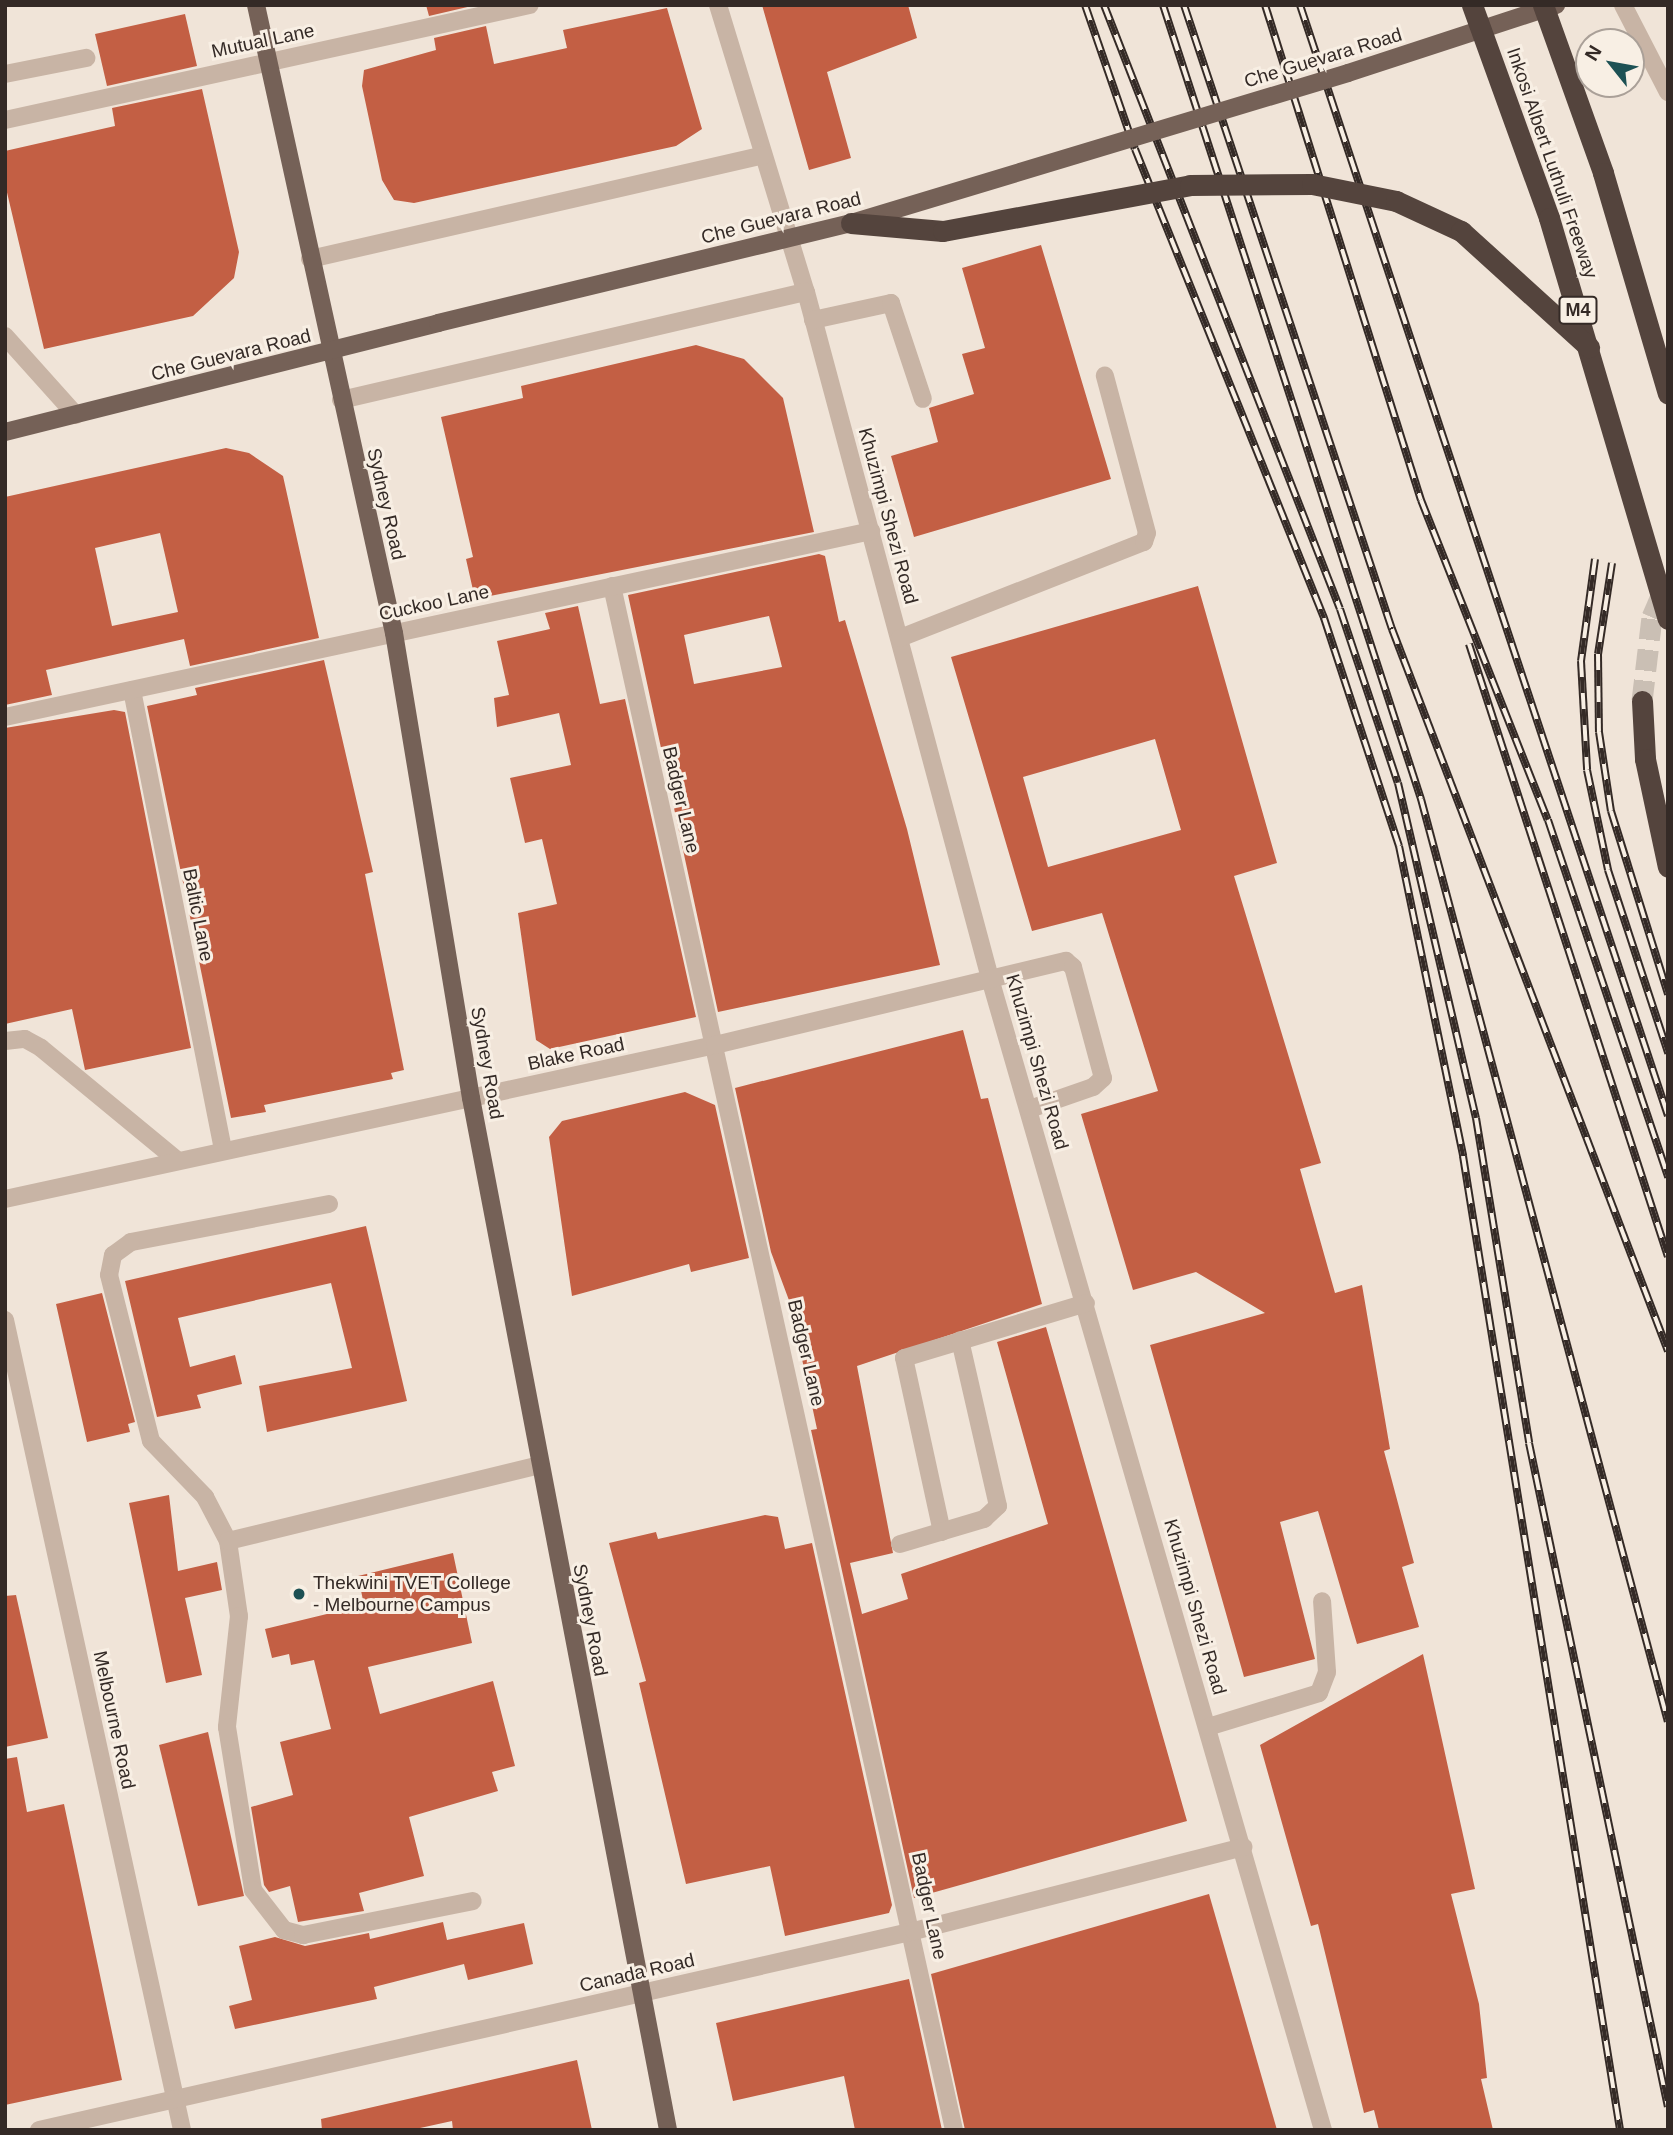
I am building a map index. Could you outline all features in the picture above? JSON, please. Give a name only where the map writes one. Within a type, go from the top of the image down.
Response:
[{"type":"highway","name":"Inkosi Albert Luthuli Freeway","points":[[1472,5],[1513,108],[1590,346],[1668,619]]},
{"type":"highway","name":"Inkosi Albert Luthuli Freeway","points":[[1543,5],[1603,173],[1668,394]]},
{"type":"highway","points":[[851,223],[943,231],[1203,184],[1312,184],[1396,201],[1461,232],[1590,346]]},
{"type":"highway","points":[[1642,701],[1645,759],[1668,867]]},
{"type":"main road","name":"Sydney Road","points":[[256,5],[330,352],[394,633],[471,1098],[639,1995],[668,2130]]},
{"type":"main road","name":"Che Guevara Road","points":[[5,432],[851,223],[1348,73],[1556,5]]},
{"type":"street","name":"Mutual Lane","points":[[5,120],[530,5]]},
{"type":"street","name":"Khuzimpi Shezi Road","points":[[718,5],[806,292],[991,982],[1030,1109],[1323,2130]]},
{"type":"street","points":[[1623,5],[1668,92]]},
{"type":"street","points":[[5,74],[86,58]]},
{"type":"street","points":[[310,259],[763,155]]},
{"type":"street","points":[[341,400],[806,292]]},
{"type":"street","points":[[813,320],[891,303],[923,399]]},
{"type":"street","points":[[5,336],[76,415]]},
{"type":"street","points":[[900,638],[1144,542],[1147,533],[1105,376]]},
{"type":"street","name":"Cuckoo Lane","points":[[5,717],[871,531]]},
{"type":"street","name":"Badger Lane","points":[[612,586],[914,1931],[954,2130]]},
{"type":"street","name":"Baltic Lane","points":[[132,690],[223,1149]]},
{"type":"street","name":"Blake Road","points":[[5,1199],[223,1149],[715,1045],[991,982],[1057,962],[1073,967],[1103,1078],[1093,1087],[1030,1109]]},
{"type":"street","points":[[5,1041],[25,1040],[41,1048],[177,1160]]},
{"type":"street","points":[[329,1204],[131,1242],[109,1265],[151,1441],[205,1497],[228,1541],[239,1616],[227,1727],[253,1890],[277,1924],[303,1935],[472,1901]]},
{"type":"street","points":[[942,1532],[901,1367],[907,1355],[1086,1303]]},
{"type":"street","name":"Melbourne Road","points":[[5,1320],[182,2130]]},
{"type":"street","points":[[900,1544],[990,1517],[998,1506],[960,1340]]},
{"type":"street","points":[[228,1541],[540,1465]]},
{"type":"street","points":[[1208,1727],[1319,1693],[1327,1672],[1322,1601]]},
{"type":"street","name":"Canada Road","points":[[39,2130],[914,1931],[1243,1847]]},
{"type":"building","points":[[426,5],[476,5],[429,16]]},
{"type":"building","points":[[762,5],[908,5],[917,38],[827,72],[851,158],[809,170]]},
{"type":"building","points":[[667,8],[702,129],[676,146],[414,203],[394,200],[382,180],[362,86],[364,70],[436,50],[434,38],[486,26],[494,64],[567,48],[563,30]]},
{"type":"building","points":[[185,14],[197,66],[107,86],[95,34]]},
{"type":"building","points":[[202,89],[239,252],[234,278],[193,316],[44,349],[5,184],[5,151],[115,126],[112,108]]},
{"type":"building","points":[[1041,245],[1111,479],[914,537],[891,456],[938,442],[929,408],[974,394],[962,354],[985,348],[962,268]]},
{"type":"building","points":[[696,345],[744,359],[783,398],[814,532],[475,599],[466,559],[473,557],[441,417],[523,398],[521,386]]},
{"type":"building","points":[[226,448],[249,453],[283,476],[319,638],[190,666],[184,639],[46,670],[52,695],[5,705],[5,497]],"holes":[[[160,533],[178,612],[112,626],[95,548]]]},
{"type":"building","points":[[819,554],[825,556],[839,622],[845,620],[907,829],[940,965],[718,1012],[628,595]],"holes":[[[769,616],[782,667],[694,684],[684,635]]]},
{"type":"building","points":[[1198,586],[1277,863],[1234,876],[1321,1163],[1300,1169],[1335,1293],[1362,1285],[1390,1449],[1384,1451],[1414,1563],[1402,1567],[1419,1627],[1357,1644],[1318,1511],[1280,1522],[1315,1659],[1244,1677],[1150,1345],[1265,1313],[1196,1272],[1133,1290],[1081,1114],[1158,1091],[1102,913],[1032,931],[951,657]],"holes":[[[1155,739],[1181,830],[1048,867],[1023,777]]]},
{"type":"building","points":[[578,606],[600,704],[625,699],[696,1017],[550,1049],[536,1040],[518,913],[557,904],[542,839],[525,843],[510,778],[571,765],[559,713],[497,727],[494,698],[509,695],[497,641],[550,629],[545,613]]},
{"type":"building","points":[[324,660],[373,872],[365,874],[404,1070],[391,1073],[393,1079],[264,1105],[266,1112],[231,1118],[147,706],[197,695],[195,688]]},
{"type":"building","points":[[114,710],[125,712],[191,1048],[85,1070],[72,1009],[5,1024],[5,728]]},
{"type":"building","points":[[963,1030],[981,1099],[988,1098],[1042,1304],[857,1366],[893,1553],[850,1563],[862,1614],[908,1599],[901,1574],[1048,1524],[997,1342],[1046,1327],[1187,1821],[914,1898],[811,1430],[817,1429],[790,1303],[771,1252],[735,1088]]},
{"type":"building","points":[[685,1092],[715,1105],[749,1258],[691,1272],[689,1264],[572,1296],[549,1137],[562,1121]]},
{"type":"building","points":[[366,1226],[407,1401],[267,1432],[259,1386],[352,1368],[331,1283],[178,1318],[190,1367],[235,1355],[242,1384],[197,1395],[201,1408],[157,1417],[125,1281]]},
{"type":"building","points":[[102,1293],[135,1422],[128,1424],[130,1432],[87,1442],[56,1304]]},
{"type":"building","points":[[169,1495],[178,1571],[217,1562],[222,1590],[185,1598],[202,1675],[166,1683],[129,1503]]},
{"type":"building","points":[[765,1515],[778,1517],[785,1549],[812,1543],[892,1905],[889,1913],[785,1936],[770,1866],[686,1884],[639,1683],[646,1681],[609,1543],[656,1532],[658,1539]]},
{"type":"building","points":[[453,1553],[472,1643],[368,1667],[380,1714],[493,1681],[515,1766],[492,1772],[498,1791],[409,1817],[424,1876],[359,1893],[364,1911],[298,1922],[290,1886],[269,1892],[264,1885],[251,1807],[293,1795],[280,1742],[331,1729],[314,1660],[291,1665],[289,1654],[272,1658],[265,1629],[364,1605],[358,1576]]},
{"type":"building","points":[[16,1595],[48,1738],[5,1747],[5,1596]]},
{"type":"building","points":[[1423,1654],[1475,1889],[1451,1894],[1479,2004],[1487,2078],[1481,2079],[1493,2130],[1379,2130],[1374,2110],[1364,2113],[1318,1924],[1311,1926],[1260,1745]]},
{"type":"building","points":[[208,1732],[244,1896],[198,1906],[159,1745]]},
{"type":"building","points":[[17,1757],[27,1812],[64,1804],[122,2080],[5,2105],[5,1759]]},
{"type":"building","points":[[1209,1894],[1277,2130],[965,2130],[931,1974]]},
{"type":"building","points":[[443,1922],[447,1940],[524,1923],[533,1964],[468,1980],[464,1964],[374,1987],[377,1999],[235,2029],[229,2006],[252,2000],[239,1946],[275,1937],[305,1946],[369,1933],[370,1939]]},
{"type":"building","points":[[909,1979],[942,2130],[855,2130],[844,2076],[733,2101],[716,2023]]},
{"type":"building","points":[[577,2060],[592,2130],[453,2130],[452,2121],[411,2130],[322,2130],[321,2119]]},
{"type":"tunnel","points":[[1642,701],[1652,617],[1668,580]]},
{"type":"railway","points":[[1085,5],[1135,149],[1324,618],[1399,846],[1463,1156],[1620,2130]]},
{"type":"railway","points":[[1104,5],[1340,609],[1398,783],[1476,1118],[1529,1443],[1668,2107]]},
{"type":"railway","points":[[1163,5],[1421,799],[1668,1722]]},
{"type":"railway","points":[[1184,5],[1392,629],[1668,1351]]},
{"type":"railway","points":[[1265,5],[1421,500],[1548,820],[1668,1177]]},
{"type":"railway","points":[[1300,5],[1668,1116]]},
{"type":"railway","points":[[1595,559],[1581,661],[1587,770],[1608,870],[1668,1053]]},
{"type":"railway","points":[[1612,563],[1598,654],[1599,732],[1611,811],[1668,994]]},
{"type":"railway","points":[[1469,644],[1668,1257]]},
{"type":"place","name":"Thekwini TVET College - Melbourne Campus","points":[[299,1594]]}]
